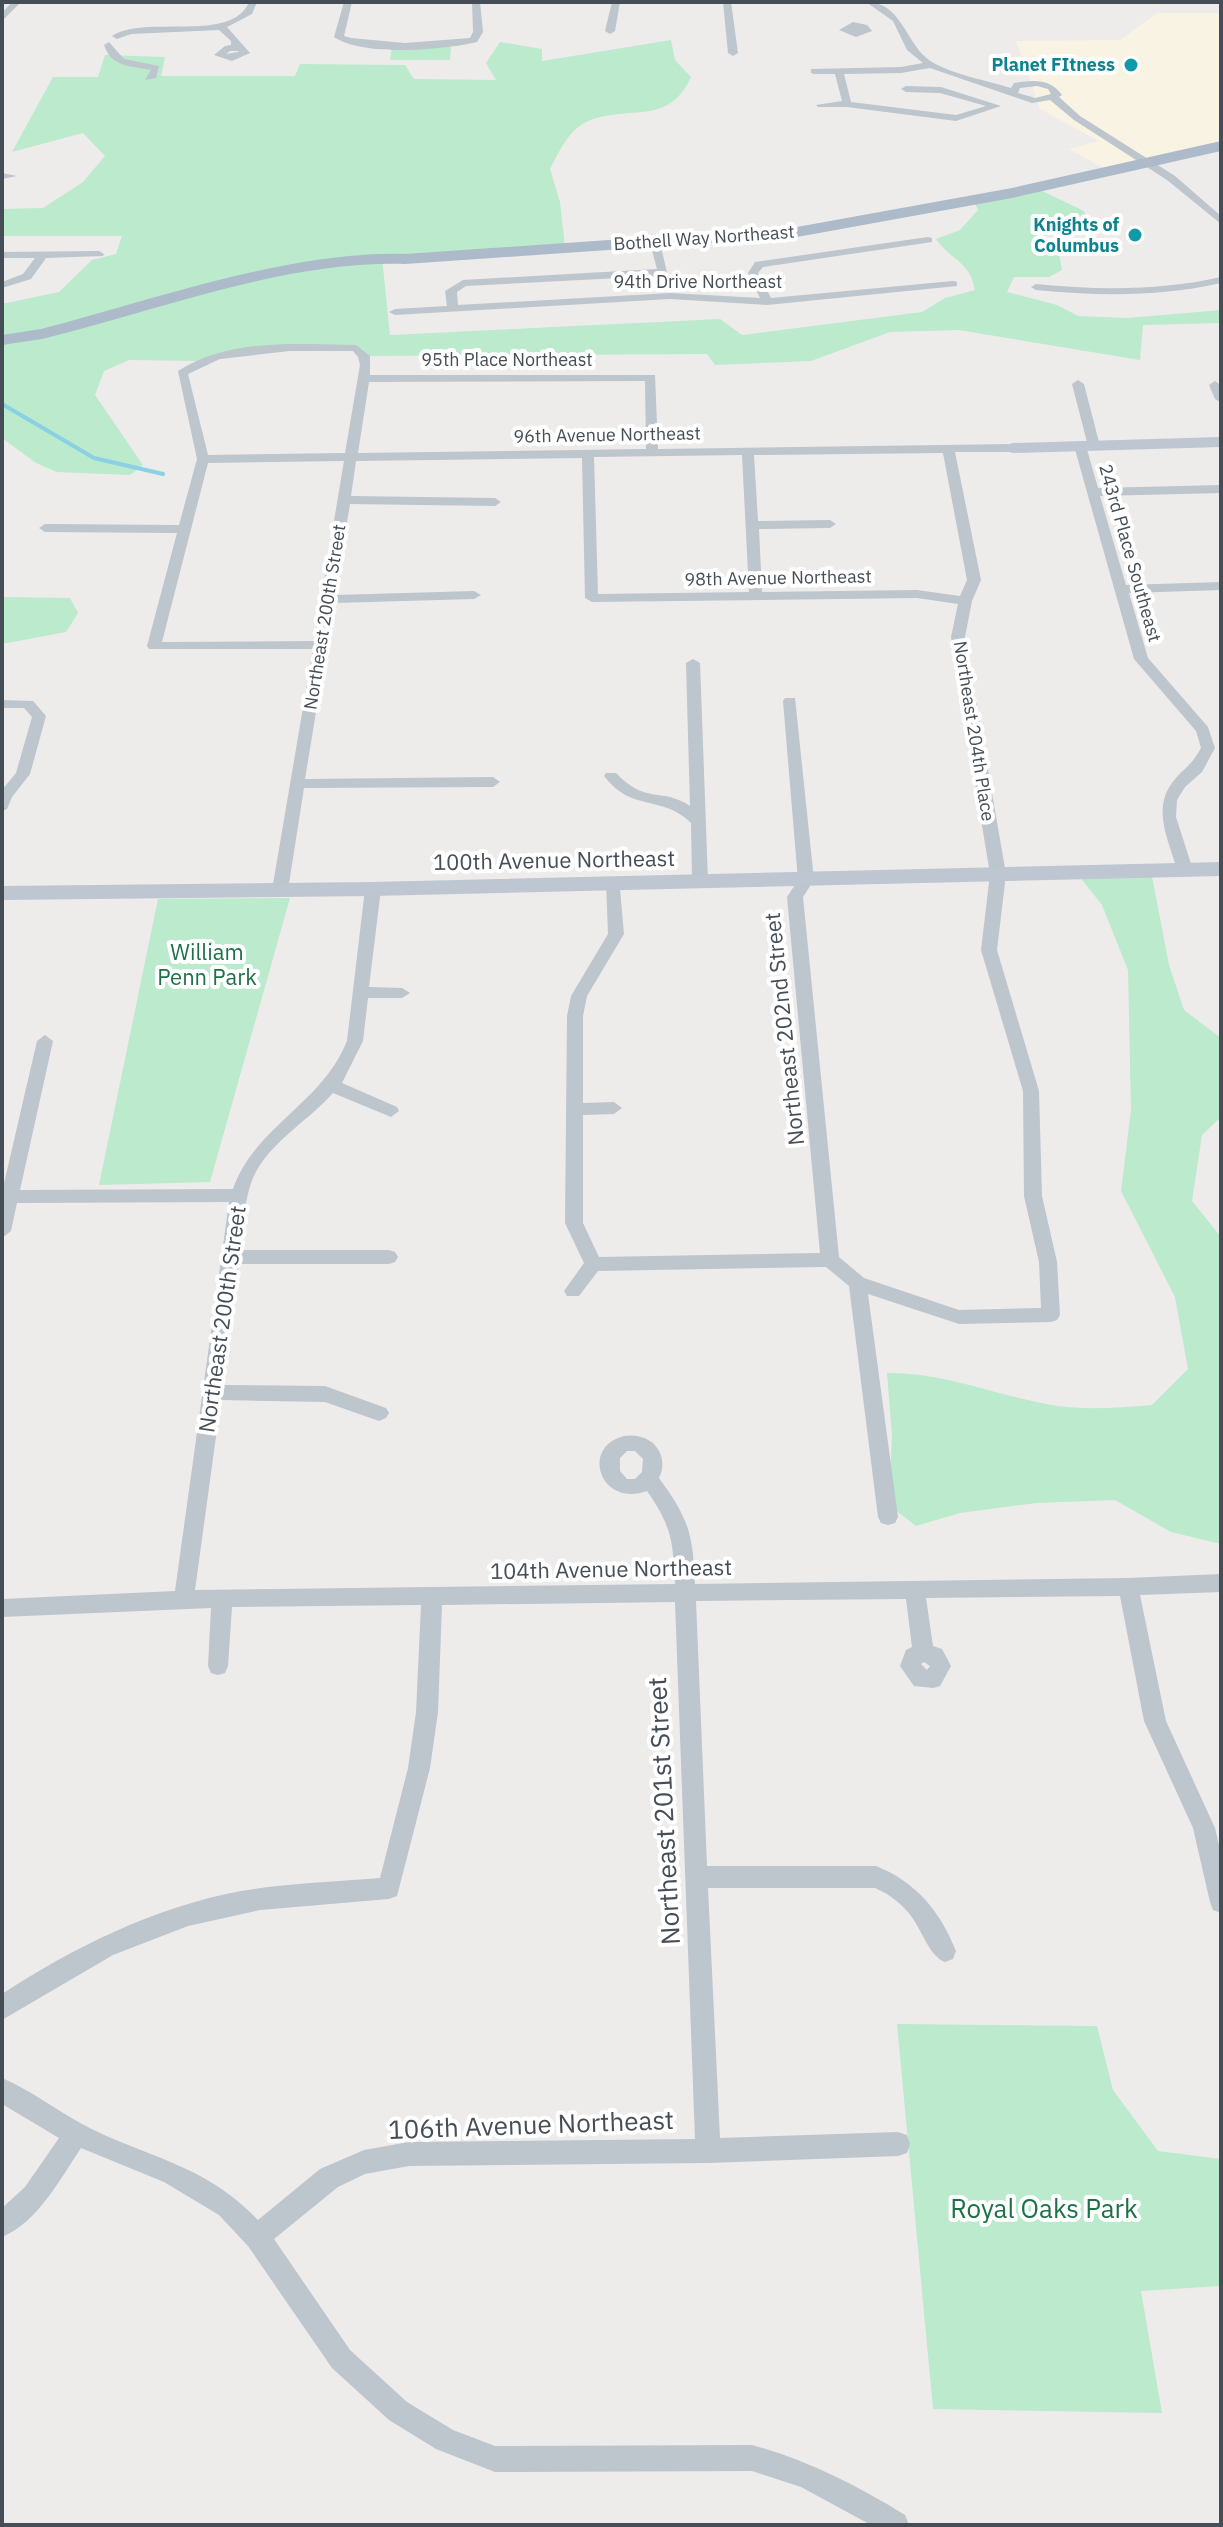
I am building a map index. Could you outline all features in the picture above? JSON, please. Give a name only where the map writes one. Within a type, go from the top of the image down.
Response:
[{"type":"main road","name":"Bothell Way Northeast","points":[[2,340],[42,334],[307,265],[383,257],[767,236],[1012,193],[1218,144]]},
{"type":"street","points":[[2,18],[17,2]]},
{"type":"street","points":[[148,78],[153,76],[156,68],[117,60],[109,45],[122,40],[117,36],[130,31],[221,27],[249,12],[253,2]]},
{"type":"street","points":[[348,2],[339,37],[343,40],[360,44],[457,44],[474,40],[478,32],[476,2]]},
{"type":"street","points":[[610,31],[616,2]]},
{"type":"street","points":[[727,2],[733,53]]},
{"type":"street","points":[[870,2],[897,20],[893,34]]},
{"type":"street","points":[[221,27],[236,40],[236,47]]},
{"type":"street","points":[[866,32],[893,34],[930,65],[976,78],[1077,118]]},
{"type":"street","points":[[814,71],[901,70],[930,65]]},
{"type":"street","points":[[901,70],[910,103],[904,111]]},
{"type":"street","points":[[839,71],[847,104]]},
{"type":"street","points":[[976,78],[1051,87],[1057,92],[1054,98]]},
{"type":"street","points":[[997,105],[1023,84]]},
{"type":"street","points":[[906,89],[941,90],[997,105]]},
{"type":"street","points":[[821,105],[847,104],[956,118],[997,105],[1054,98],[1077,118],[1148,163],[1221,221]]},
{"type":"street","points":[[812,230],[830,254]]},
{"type":"street","points":[[655,243],[670,296]]},
{"type":"street","points":[[767,302],[753,273],[759,264],[920,244]]},
{"type":"street","points":[[2,255],[99,254]]},
{"type":"street","points":[[2,285],[29,277],[37,269],[42,255]]},
{"type":"street","points":[[453,308],[451,291],[463,283],[663,272]]},
{"type":"street","points":[[1036,287],[1061,290],[1171,289],[1221,280]]},
{"type":"street","name":"94th Drive Northeast","points":[[395,312],[670,296],[767,302],[953,284]]},
{"type":"street","name":"Northeast 200th Street","points":[[203,459],[182,373],[202,361],[281,348],[356,348],[364,356],[366,365],[280,890]]},
{"type":"street","name":"95th Place Northeast","points":[[363,379],[651,377],[652,453]]},
{"type":"street","name":"243rd Place Southeast","points":[[1078,384],[1094,492],[1141,659],[1203,730],[1208,748],[1197,769],[1179,784],[1170,800],[1169,817],[1185,870]]},
{"type":"street","points":[[1215,385],[1221,399]]},
{"type":"street","points":[[1012,448],[1221,442]]},
{"type":"street","name":"96th Avenue Northeast","points":[[203,459],[1012,448]]},
{"type":"street","name":"Northeast 204th Place","points":[[858,1283],[959,1317],[1051,1315],[1048,1262],[1033,1196],[1031,1091],[989,950],[998,874],[958,637],[965,601],[974,580],[948,449]]},
{"type":"street","points":[[748,451],[756,596]]},
{"type":"street","name":"98th Avenue Northeast","points":[[588,453],[592,598],[917,594],[965,601]]},
{"type":"street","points":[[203,459],[154,646],[320,645]]},
{"type":"street","points":[[1094,492],[1221,489]]},
{"type":"street","points":[[343,500],[495,502]]},
{"type":"street","points":[[751,525],[830,524]]},
{"type":"street","points":[[45,528],[185,529]]},
{"type":"street","points":[[1120,589],[1221,586]]},
{"type":"street","points":[[326,599],[474,595]]},
{"type":"street","points":[[693,663],[700,881]]},
{"type":"street","name":"Northeast 202nd Street","points":[[790,701],[806,880],[795,897],[830,1260]]},
{"type":"street","points":[[2,704],[28,704],[36,709],[39,716],[23,774],[5,796],[2,806]]},
{"type":"street","points":[[611,776],[631,795],[670,800],[685,807],[698,822]]},
{"type":"street","points":[[299,784],[493,782]]},
{"type":"street","name":"100th Avenue Northeast","points":[[2,893],[373,889],[1221,869]]},
{"type":"street","points":[[593,1264],[574,1223],[573,1109],[579,996],[616,934],[614,882]]},
{"type":"street","name":"Northeast 200th Street","points":[[184,1599],[233,1257],[239,1195],[253,1162],[333,1086],[352,1051],[373,889]]},
{"type":"street","points":[[361,992],[402,993]]},
{"type":"street","points":[[2,1231],[45,1041]]},
{"type":"street","points":[[333,1086],[391,1111]]},
{"type":"street","points":[[573,1109],[614,1108]]},
{"type":"street","points":[[11,1197],[239,1195]]},
{"type":"street","points":[[233,1257],[389,1257]]},
{"type":"street","points":[[593,1264],[830,1260],[858,1283],[888,1517]]},
{"type":"street","points":[[573,1291],[593,1264]]},
{"type":"street","points":[[212,1392],[325,1394],[379,1413]]},
{"type":"street","name":"Northeast 201st Street","points":[[649,1479],[666,1499],[679,1527],[684,1561],[682,1591],[708,2151]]},
{"type":"street","name":"104th Avenue Northeast","points":[[2,1608],[184,1599],[1128,1587],[1221,1583]]},
{"type":"street","points":[[1128,1587],[1155,1721],[1204,1828],[1221,1902]]},
{"type":"street","points":[[915,1590],[923,1652]]},
{"type":"street","points":[[2,2008],[56,1971],[103,1946],[204,1911],[286,1897],[389,1888],[419,1768],[427,1712],[432,1597]]},
{"type":"street","points":[[218,1666],[222,1599]]},
{"type":"street","points":[[695,1877],[876,1877],[897,1885],[919,1904],[945,1951]]},
{"type":"street","points":[[2,2090],[76,2134],[172,2173],[228,2206],[257,2237],[341,2359],[398,2411],[445,2440],[495,2459],[752,2458],[793,2468],[844,2492],[895,2525]]},
{"type":"street","points":[[2,2225],[34,2196],[76,2134]]},
{"type":"street","name":"106th Avenue Northeast","points":[[257,2237],[329,2178],[364,2162],[409,2154],[708,2151],[898,2144]]},
{"type":"shaded area","points":[[1157,13],[1221,13],[1221,145],[1111,172],[1069,149],[1099,141],[1040,109],[1016,41],[1120,40]]},
{"type":"green space","points":[[671,40],[675,60],[691,77],[682,93],[660,108],[604,116],[581,125],[565,142],[550,169],[560,202],[565,248],[382,257],[390,335],[720,319],[742,335],[922,312],[945,298],[975,290],[964,266],[936,239],[960,230],[978,210],[974,200],[1036,188],[1084,211],[1089,223],[1045,235],[1059,254],[1062,270],[1049,277],[1014,277],[1007,292],[1057,305],[1078,316],[1128,318],[1221,310],[1221,323],[1143,325],[1140,360],[959,330],[890,332],[811,361],[715,365],[707,354],[364,356],[356,348],[281,348],[202,361],[129,360],[104,371],[95,395],[143,465],[130,475],[57,472],[36,463],[2,438],[2,304],[59,292],[92,260],[116,254],[122,236],[2,236],[2,209],[43,208],[83,182],[105,156],[83,133],[12,152],[53,77],[98,77],[105,55],[165,57],[161,76],[295,76],[300,64],[405,65],[414,79],[496,80],[486,63],[500,42],[542,49],[542,61]]},
{"type":"green space","points":[[392,47],[451,47],[450,60],[390,60]]},
{"type":"green space","points":[[2,597],[70,598],[78,613],[66,632],[2,644]]},
{"type":"green space","points":[[1151,871],[1169,965],[1184,1010],[1221,1038],[1221,1117],[1202,1135],[1192,1201],[1221,1237],[1221,1544],[1171,1532],[1115,1500],[1036,1503],[960,1513],[916,1526],[889,1505],[892,1436],[887,1373],[927,1376],[1046,1404],[1099,1408],[1152,1405],[1188,1369],[1175,1297],[1121,1191],[1131,1110],[1128,970],[1102,905],[1076,872]]},
{"type":"green space","name":"William Penn Park","points":[[290,898],[210,1182],[99,1185],[158,899]]},
{"type":"green space","name":"Royal Oaks Park","points":[[897,2024],[1097,2026],[1113,2090],[1158,2151],[1221,2159],[1221,2286],[1141,2291],[1162,2413],[933,2409]]},
{"type":"waterway","points":[[2,404],[94,458],[163,474]]},
{"type":"place","name":"Planet FItness","points":[[1131,65]]},
{"type":"place","name":"Knights of Columbus","points":[[1135,235]]}]
